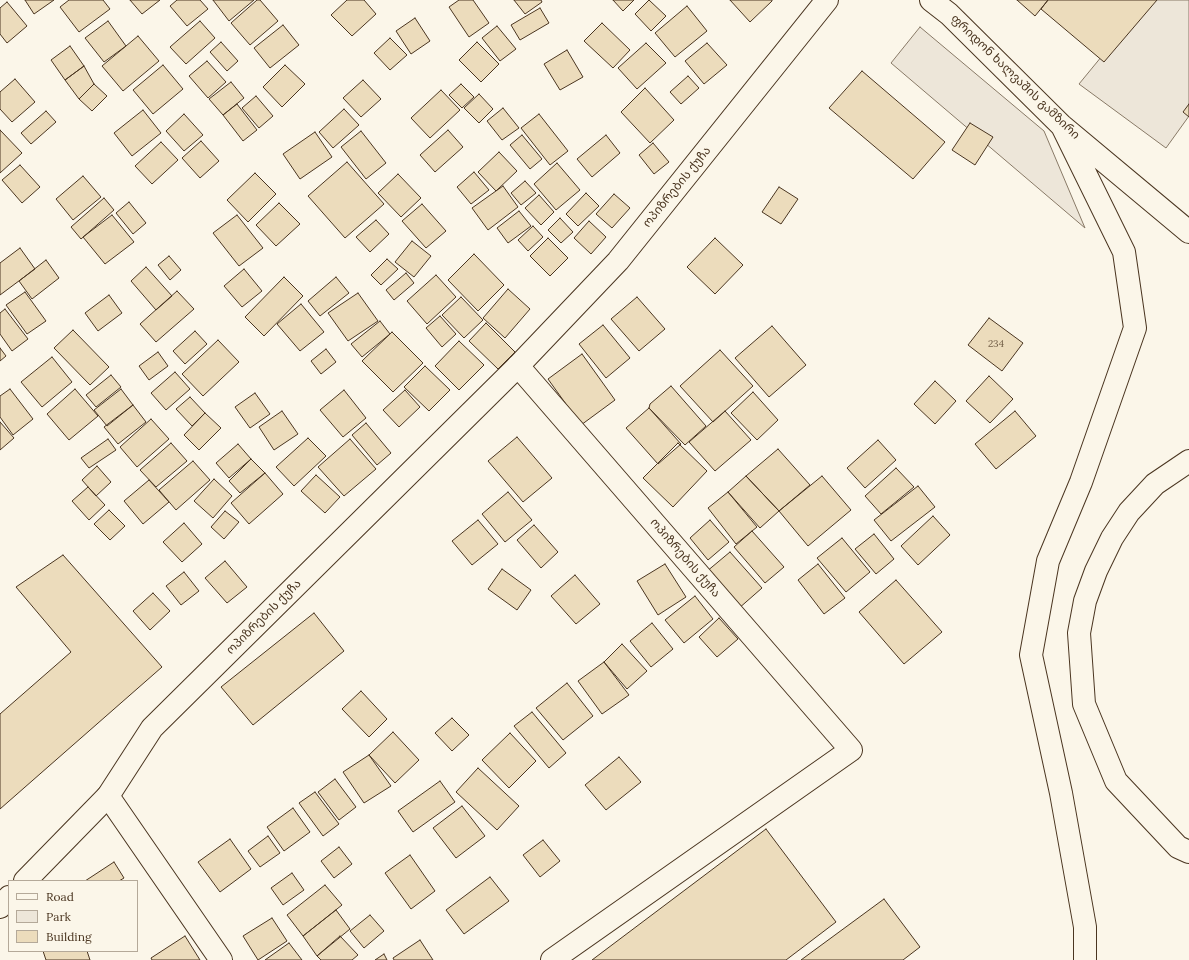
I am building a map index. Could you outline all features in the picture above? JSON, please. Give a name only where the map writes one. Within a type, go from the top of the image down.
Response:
[{"type":"main road","name":"ოპიზრების ქუჩა","points":[[26,880],[108,796],[152,728],[518,366],[618,261],[827,0]]},
{"type":"main road","name":"ფრიდონ ხალვაშის გამზირი","points":[[931,0],[949,14],[1062,126],[1189,232]]},
{"type":"main road","points":[[1062,126],[1124,252],[1135,328],[1081,482],[1048,561],[1031,655],[1061,793],[1085,927],[1085,960]]},
{"type":"main road","name":"ოპიზრების ქუჩა","points":[[518,366],[851,750],[552,960]]},
{"type":"main road","points":[[1189,461],[1156,484],[1129,512],[1112,538],[1096,571],[1085,601],[1079,633],[1084,704],[1116,781],[1178,847],[1189,852]]},
{"type":"main road","points":[[108,796],[221,960]]},
{"type":"main road","points":[[0,907],[8,898]]},
{"type":"green space","points":[[1148,0],[1189,0],[1189,116],[1166,148],[1079,84]]},
{"type":"green space","points":[[920,27],[1044,131],[1085,228],[891,63]]},
{"type":"building","points":[[25,0],[54,0],[34,14]]},
{"type":"building","points":[[69,0],[103,0],[110,9],[79,32],[60,7]]},
{"type":"building","points":[[130,0],[160,0],[142,14]]},
{"type":"building","points":[[177,0],[200,0],[208,9],[187,26],[170,6]]},
{"type":"building","points":[[213,0],[254,0],[229,21]]},
{"type":"building","points":[[257,0],[260,0],[278,21],[250,45],[231,23]]},
{"type":"building","points":[[347,0],[364,0],[376,14],[352,36],[331,15]]},
{"type":"building","points":[[459,0],[473,0],[489,23],[469,37],[449,7]]},
{"type":"building","points":[[514,0],[541,0],[542,2],[525,14]]},
{"type":"building","points":[[613,0],[634,0],[623,11]]},
{"type":"building","points":[[649,0],[666,16],[651,31],[635,14]]},
{"type":"building","points":[[730,0],[772,0],[772,1],[750,22]]},
{"type":"building","points":[[1017,0],[1048,0],[1035,16]]},
{"type":"building","points":[[1048,0],[1157,0],[1104,62],[1041,9]]},
{"type":"building","points":[[7,2],[27,26],[7,43],[0,34],[0,8]]},
{"type":"building","points":[[687,6],[707,31],[675,57],[655,33]]},
{"type":"building","points":[[540,8],[549,23],[520,40],[511,25]]},
{"type":"building","points":[[415,18],[430,41],[411,54],[396,31]]},
{"type":"building","points":[[108,21],[126,46],[104,62],[85,38]]},
{"type":"building","points":[[200,21],[215,38],[186,64],[170,47]]},
{"type":"building","points":[[602,23],[630,50],[613,68],[584,41]]},
{"type":"building","points":[[283,25],[299,45],[270,68],[254,48]]},
{"type":"building","points":[[497,26],[516,49],[500,61],[482,38]]},
{"type":"building","points":[[138,36],[159,61],[123,91],[102,66]]},
{"type":"building","points":[[390,38],[407,55],[390,70],[374,53]]},
{"type":"building","points":[[221,42],[238,61],[227,71],[210,52]]},
{"type":"building","points":[[477,42],[499,64],[481,82],[459,60]]},
{"type":"building","points":[[646,43],[666,63],[637,89],[618,68]]},
{"type":"building","points":[[707,43],[727,65],[704,84],[685,61]]},
{"type":"building","points":[[70,46],[84,66],[65,80],[51,60]]},
{"type":"building","points":[[567,50],[583,77],[560,90],[544,64]]},
{"type":"building","points":[[207,61],[226,82],[208,98],[189,76]]},
{"type":"building","points":[[163,65],[183,89],[153,114],[133,90]]},
{"type":"building","points":[[285,65],[305,84],[282,107],[263,87]]},
{"type":"building","points":[[84,66],[94,84],[79,99],[65,80]]},
{"type":"building","points":[[862,71],[945,142],[913,179],[829,108]]},
{"type":"building","points":[[688,76],[699,88],[681,104],[670,92]]},
{"type":"building","points":[[15,79],[35,102],[12,122],[0,109],[0,92]]},
{"type":"building","points":[[363,80],[381,99],[361,117],[343,98]]},
{"type":"building","points":[[231,82],[244,98],[223,115],[209,99]]},
{"type":"building","points":[[94,84],[107,96],[92,111],[79,99]]},
{"type":"building","points":[[461,84],[474,97],[462,108],[449,95]]},
{"type":"building","points":[[645,88],[674,120],[650,143],[621,112]]},
{"type":"building","points":[[441,90],[460,110],[430,138],[411,118]]},
{"type":"building","points":[[479,94],[493,109],[479,123],[464,108]]},
{"type":"building","points":[[256,96],[273,116],[259,128],[242,108]]},
{"type":"building","points":[[237,104],[257,130],[243,141],[223,115]]},
{"type":"building","points":[[1189,104],[1189,117],[1183,112]]},
{"type":"building","points":[[503,108],[519,128],[502,140],[487,121]]},
{"type":"building","points":[[344,109],[359,125],[333,148],[319,132]]},
{"type":"building","points":[[143,110],[161,133],[132,156],[114,133]]},
{"type":"building","points":[[46,111],[56,122],[31,144],[21,133]]},
{"type":"building","points":[[184,114],[203,135],[184,151],[166,131]]},
{"type":"building","points":[[539,114],[568,151],[550,165],[521,128]]},
{"type":"building","points":[[970,123],[993,137],[975,165],[952,150]]},
{"type":"building","points":[[0,130],[22,153],[0,173]]},
{"type":"building","points":[[448,130],[463,147],[435,172],[420,155]]},
{"type":"building","points":[[361,131],[386,163],[366,179],[341,147]]},
{"type":"building","points":[[315,132],[332,157],[300,179],[283,154]]},
{"type":"building","points":[[522,135],[542,159],[530,169],[510,145]]},
{"type":"building","points":[[606,135],[620,153],[592,177],[577,159]]},
{"type":"building","points":[[201,141],[219,161],[200,178],[182,158]]},
{"type":"building","points":[[161,142],[178,160],[152,184],[135,166]]},
{"type":"building","points":[[653,143],[669,162],[654,174],[639,155]]},
{"type":"building","points":[[499,152],[517,171],[496,191],[478,172]]},
{"type":"building","points":[[347,162],[384,204],[345,238],[308,196]]},
{"type":"building","points":[[557,163],[580,190],[556,210],[534,184]]},
{"type":"building","points":[[20,165],[40,187],[22,203],[2,180]]},
{"type":"building","points":[[474,172],[489,190],[471,204],[457,187]]},
{"type":"building","points":[[255,173],[276,194],[248,222],[227,200]]},
{"type":"building","points":[[398,174],[421,198],[401,217],[378,193]]},
{"type":"building","points":[[83,176],[101,197],[73,220],[56,199]]},
{"type":"building","points":[[525,181],[536,193],[521,205],[511,193]]},
{"type":"building","points":[[503,186],[518,207],[488,230],[472,208]]},
{"type":"building","points":[[779,187],[798,199],[781,224],[762,212]]},
{"type":"building","points":[[586,193],[599,206],[578,226],[566,214]]},
{"type":"building","points":[[614,194],[630,208],[612,228],[596,214]]},
{"type":"building","points":[[539,195],[554,212],[541,225],[525,208]]},
{"type":"building","points":[[104,198],[114,210],[81,239],[71,227]]},
{"type":"building","points":[[129,202],[146,223],[133,234],[116,213]]},
{"type":"building","points":[[279,203],[300,224],[276,246],[256,225]]},
{"type":"building","points":[[422,204],[446,231],[426,248],[402,221]]},
{"type":"building","points":[[519,211],[531,226],[508,243],[497,228]]},
{"type":"building","points":[[112,215],[134,242],[105,264],[83,237]]},
{"type":"building","points":[[237,215],[263,248],[239,266],[213,233]]},
{"type":"building","points":[[560,218],[573,232],[561,243],[548,230]]},
{"type":"building","points":[[376,220],[389,234],[370,252],[356,237]]},
{"type":"building","points":[[589,221],[606,237],[591,254],[574,238]]},
{"type":"building","points":[[533,226],[543,237],[528,251],[518,240]]},
{"type":"building","points":[[548,238],[568,258],[550,276],[530,256]]},
{"type":"building","points":[[715,238],[743,265],[715,294],[687,267]]},
{"type":"building","points":[[412,241],[431,256],[414,277],[395,262]]},
{"type":"building","points":[[20,248],[35,269],[0,295],[0,263]]},
{"type":"building","points":[[474,254],[504,285],[478,311],[448,280]]},
{"type":"building","points":[[169,256],[181,270],[170,280],[158,265]]},
{"type":"building","points":[[387,259],[398,269],[381,285],[371,275]]},
{"type":"building","points":[[46,260],[59,278],[32,299],[19,281]]},
{"type":"building","points":[[146,267],[172,296],[156,310],[131,281]]},
{"type":"building","points":[[244,269],[262,291],[242,307],[224,286]]},
{"type":"building","points":[[406,273],[414,283],[394,300],[386,290]]},
{"type":"building","points":[[436,275],[456,297],[427,324],[407,301]]},
{"type":"building","points":[[284,277],[303,296],[264,336],[245,317]]},
{"type":"building","points":[[336,277],[349,293],[320,316],[308,301]]},
{"type":"building","points":[[508,289],[530,309],[505,338],[483,318]]},
{"type":"building","points":[[177,291],[194,309],[156,342],[140,324]]},
{"type":"building","points":[[25,292],[46,321],[27,334],[6,305]]},
{"type":"building","points":[[358,293],[378,321],[348,341],[328,313]]},
{"type":"building","points":[[109,295],[122,313],[98,331],[85,313]]},
{"type":"building","points":[[461,297],[483,320],[464,338],[442,315]]},
{"type":"building","points":[[637,297],[665,329],[639,351],[611,319]]},
{"type":"building","points":[[301,304],[324,332],[300,351],[277,324]]},
{"type":"building","points":[[5,309],[28,339],[12,351],[0,334],[0,313]]},
{"type":"building","points":[[440,316],[456,334],[442,347],[426,328]]},
{"type":"building","points":[[989,318],[1023,343],[1002,371],[968,345]]},
{"type":"building","points":[[380,321],[390,334],[362,357],[351,344]]},
{"type":"building","points":[[486,323],[515,352],[498,369],[469,341]]},
{"type":"building","points":[[603,325],[630,358],[606,378],[579,344]]},
{"type":"building","points":[[772,326],[806,365],[769,397],[735,358]]},
{"type":"building","points":[[73,330],[109,367],[90,385],[54,348]]},
{"type":"building","points":[[195,331],[207,344],[185,364],[173,351]]},
{"type":"building","points":[[392,332],[423,363],[393,392],[362,361]]},
{"type":"building","points":[[218,340],[239,362],[203,396],[182,374]]},
{"type":"building","points":[[459,341],[484,365],[459,390],[435,366]]},
{"type":"building","points":[[0,348],[6,356],[0,361]]},
{"type":"building","points":[[326,349],[336,362],[321,374],[311,361]]},
{"type":"building","points":[[720,350],[753,386],[713,422],[680,386]]},
{"type":"building","points":[[158,352],[168,366],[149,380],[139,366]]},
{"type":"building","points":[[582,354],[615,400],[581,425],[548,379]]},
{"type":"building","points":[[52,357],[72,382],[42,407],[21,382]]},
{"type":"building","points":[[425,366],[450,390],[429,411],[404,387]]},
{"type":"building","points":[[175,372],[190,389],[166,410],[151,393]]},
{"type":"building","points":[[111,375],[121,387],[96,407],[86,395]]},
{"type":"building","points":[[989,376],[1013,399],[990,423],[966,401]]},
{"type":"building","points":[[935,381],[956,401],[935,424],[914,404]]},
{"type":"building","points":[[671,386],[706,426],[685,445],[649,408],[650,404]]},
{"type":"building","points":[[10,389],[33,419],[13,435],[0,417],[0,396]]},
{"type":"building","points":[[75,389],[98,416],[69,440],[47,414]]},
{"type":"building","points":[[121,389],[133,405],[107,426],[94,410]]},
{"type":"building","points":[[344,390],[366,418],[343,437],[320,410]]},
{"type":"building","points":[[405,390],[420,407],[399,427],[383,410]]},
{"type":"building","points":[[753,392],[778,420],[757,440],[731,413]]},
{"type":"building","points":[[255,393],[270,414],[250,428],[235,407]]},
{"type":"building","points":[[190,397],[205,413],[192,426],[176,409]]},
{"type":"building","points":[[133,405],[146,422],[118,444],[104,427]]},
{"type":"building","points":[[649,408],[681,444],[658,464],[626,428]]},
{"type":"building","points":[[282,411],[298,434],[274,450],[259,427]]},
{"type":"building","points":[[725,411],[751,440],[715,471],[689,442]]},
{"type":"building","points":[[1015,411],[1036,436],[996,469],[975,444]]},
{"type":"building","points":[[205,413],[221,428],[199,450],[184,435]]},
{"type":"building","points":[[151,419],[169,439],[137,467],[120,447]]},
{"type":"building","points":[[0,422],[14,438],[0,450]]},
{"type":"building","points":[[366,423],[391,453],[377,465],[352,435]]},
{"type":"building","points":[[517,437],[552,478],[523,502],[488,461]]},
{"type":"building","points":[[308,438],[326,456],[294,486],[276,467]]},
{"type":"building","points":[[108,439],[116,450],[89,468],[81,458]]},
{"type":"building","points":[[350,439],[376,469],[344,496],[318,467]]},
{"type":"building","points":[[878,440],[896,460],[865,488],[847,468]]},
{"type":"building","points":[[171,443],[187,461],[156,487],[140,470]]},
{"type":"building","points":[[678,443],[707,471],[673,507],[643,478]]},
{"type":"building","points":[[238,444],[251,459],[229,478],[216,463]]},
{"type":"building","points":[[778,449],[810,485],[779,511],[746,476]]},
{"type":"building","points":[[251,459],[265,473],[240,493],[229,481]]},
{"type":"building","points":[[193,461],[210,480],[176,510],[159,490]]},
{"type":"building","points":[[97,466],[111,482],[96,496],[82,480]]},
{"type":"building","points":[[896,468],[914,487],[881,514],[865,496]]},
{"type":"building","points":[[265,473],[283,494],[249,524],[231,503]]},
{"type":"building","points":[[316,475],[340,497],[325,513],[301,491]]},
{"type":"building","points":[[746,476],[779,511],[760,528],[728,492]]},
{"type":"building","points":[[822,476],[851,510],[808,546],[779,511]]},
{"type":"building","points":[[214,479],[232,496],[213,518],[194,501]]},
{"type":"building","points":[[149,480],[169,502],[143,524],[124,501]]},
{"type":"building","points":[[918,486],[935,507],[891,541],[874,520]]},
{"type":"building","points":[[88,487],[105,505],[89,520],[72,501]]},
{"type":"building","points":[[508,492],[532,520],[505,542],[482,514]]},
{"type":"building","points":[[728,492],[757,527],[736,544],[708,508]]},
{"type":"building","points":[[109,510],[125,526],[110,540],[94,524]]},
{"type":"building","points":[[225,511],[239,522],[224,539],[211,527]]},
{"type":"building","points":[[933,516],[950,535],[918,565],[901,546]]},
{"type":"building","points":[[478,520],[498,544],[472,565],[452,541]]},
{"type":"building","points":[[710,520],[729,542],[708,560],[690,538]]},
{"type":"building","points":[[184,523],[202,544],[182,562],[163,542]]},
{"type":"building","points":[[534,525],[558,552],[541,568],[517,540]]},
{"type":"building","points":[[752,531],[784,567],[765,583],[734,547]]},
{"type":"building","points":[[874,534],[894,559],[876,574],[855,549]]},
{"type":"building","points":[[842,538],[870,572],[846,592],[817,558]]},
{"type":"building","points":[[730,552],[762,588],[738,609],[706,572]]},
{"type":"building","points":[[63,555],[162,667],[0,809],[0,714],[71,652],[16,587]]},
{"type":"building","points":[[225,561],[247,587],[227,603],[205,578]]},
{"type":"building","points":[[665,564],[686,597],[658,615],[637,581]]},
{"type":"building","points":[[818,564],[845,598],[824,614],[798,580]]},
{"type":"building","points":[[502,569],[531,590],[517,610],[488,589]]},
{"type":"building","points":[[184,572],[199,591],[181,605],[166,586]]},
{"type":"building","points":[[575,575],[600,604],[576,624],[551,596]]},
{"type":"building","points":[[896,580],[942,632],[904,664],[859,612]]},
{"type":"building","points":[[153,593],[170,611],[150,630],[133,611]]},
{"type":"building","points":[[695,596],[713,619],[684,643],[665,620]]},
{"type":"building","points":[[314,613],[344,651],[253,725],[221,687]]},
{"type":"building","points":[[719,618],[738,639],[717,657],[699,637]]},
{"type":"building","points":[[652,623],[673,649],[651,667],[630,641]]},
{"type":"building","points":[[622,644],[647,671],[627,689],[604,662]]},
{"type":"building","points":[[604,662],[629,695],[602,714],[578,681]]},
{"type":"building","points":[[567,683],[593,716],[563,740],[536,708]]},
{"type":"building","points":[[361,691],[387,719],[369,737],[342,709]]},
{"type":"building","points":[[532,712],[566,753],[549,768],[514,726]]},
{"type":"building","points":[[452,718],[469,735],[452,751],[435,733]]},
{"type":"building","points":[[393,732],[419,760],[395,783],[369,755]]},
{"type":"building","points":[[510,733],[536,761],[509,788],[482,760]]},
{"type":"building","points":[[369,755],[391,786],[364,803],[343,772]]},
{"type":"building","points":[[619,757],[641,782],[606,810],[585,785]]},
{"type":"building","points":[[478,768],[519,806],[497,830],[456,792]]},
{"type":"building","points":[[335,779],[356,807],[339,820],[318,792]]},
{"type":"building","points":[[440,781],[455,802],[413,832],[398,811]]},
{"type":"building","points":[[315,792],[339,824],[323,836],[299,803]]},
{"type":"building","points":[[462,806],[485,836],[456,858],[433,828]]},
{"type":"building","points":[[293,808],[310,832],[284,851],[267,827]]},
{"type":"building","points":[[766,829],[836,922],[786,960],[592,960]]},
{"type":"building","points":[[268,836],[280,853],[260,867],[248,851]]},
{"type":"building","points":[[230,839],[251,869],[220,892],[198,862]]},
{"type":"building","points":[[543,840],[560,861],[540,877],[523,855]]},
{"type":"building","points":[[339,847],[352,864],[334,878],[321,861]]},
{"type":"building","points":[[410,855],[435,891],[411,909],[385,873]]},
{"type":"building","points":[[114,862],[124,878],[121,880],[87,880]]},
{"type":"building","points":[[292,873],[304,890],[283,905],[271,888]]},
{"type":"building","points":[[490,877],[509,901],[464,934],[446,910]]},
{"type":"building","points":[[325,885],[342,905],[303,936],[287,915]]},
{"type":"building","points":[[884,899],[920,947],[903,960],[801,960]]},
{"type":"building","points":[[336,910],[350,929],[317,956],[303,936]]},
{"type":"building","points":[[370,915],[384,931],[364,948],[350,931]]},
{"type":"building","points":[[272,918],[287,941],[258,960],[243,936]]},
{"type":"building","points":[[185,936],[200,960],[152,960],[151,958]]},
{"type":"building","points":[[340,936],[358,955],[352,960],[321,960],[317,956]]},
{"type":"building","points":[[420,940],[433,960],[394,960],[393,958]]},
{"type":"building","points":[[289,943],[302,960],[265,960]]},
{"type":"building","points":[[43,952],[87,952],[90,960],[46,960]]},
{"type":"building","points":[[384,954],[387,960],[375,960]]}]
